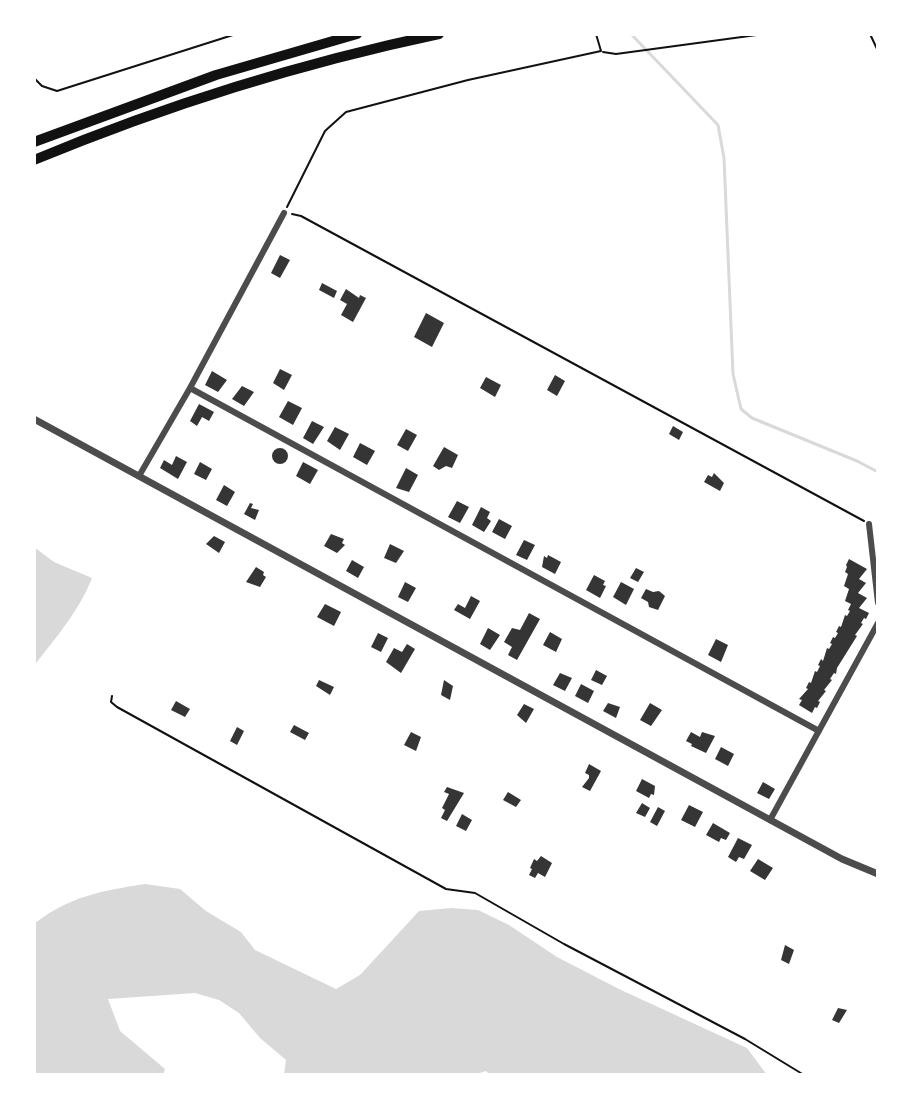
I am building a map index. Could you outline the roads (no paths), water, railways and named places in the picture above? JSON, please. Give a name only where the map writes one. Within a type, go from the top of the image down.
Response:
[{"type":"highway","points":[[34,142],[216,75],[357,34]]},
{"type":"highway","points":[[34,160],[238,87],[336,58],[439,34]]},
{"type":"street","points":[[139,476],[284,213]]},
{"type":"street","points":[[190,388],[819,731]]},
{"type":"street","points":[[34,419],[842,859],[878,874]]},
{"type":"street","points":[[869,524],[878,603]]},
{"type":"street","points":[[770,820],[878,623]]},
{"type":"waterway","points":[[631,34],[718,125],[724,158],[733,374],[741,409],[752,418],[878,472]]}]
